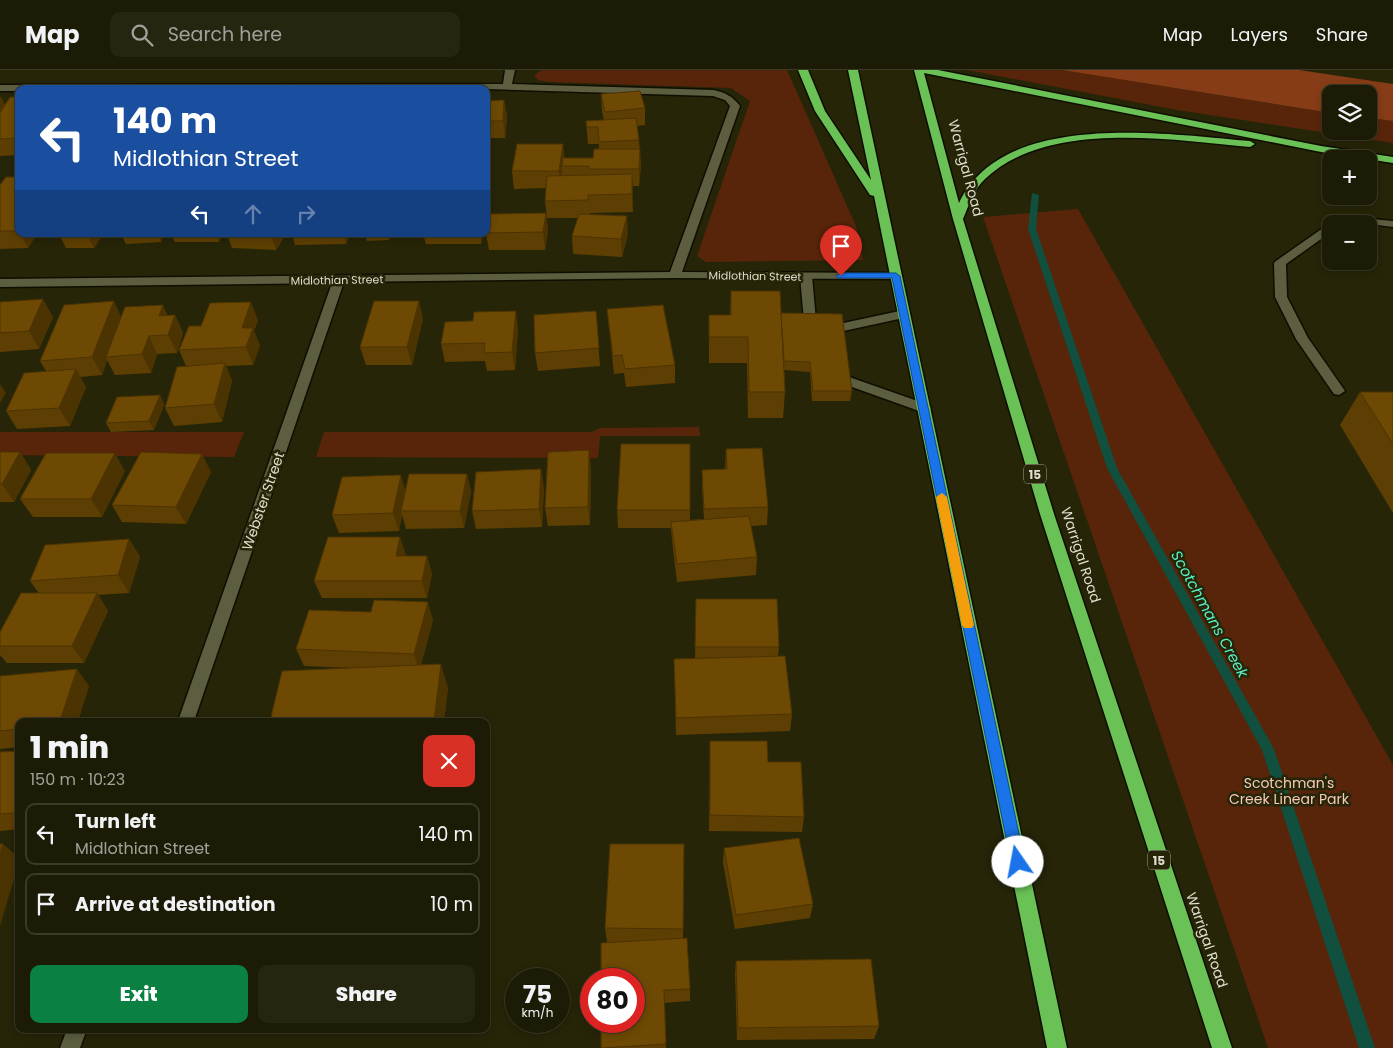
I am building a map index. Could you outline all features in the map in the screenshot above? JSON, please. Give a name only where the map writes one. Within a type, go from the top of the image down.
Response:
[{"type":"highway","points":[[803,70],[820,111],[879,201]]},
{"type":"highway","points":[[853,70],[1057,1048]]},
{"type":"highway","name":"Warrigal Road","points":[[918,70],[958,219],[1047,514],[1222,1048]]},
{"type":"highway","points":[[924,70],[1321,149],[1393,160]]},
{"type":"highway","points":[[958,219],[970,191],[995,166],[1008,158],[1034,148],[1061,141],[1091,136],[1129,135],[1321,149]]},
{"type":"street","points":[[507,87],[510,70]]},
{"type":"street","points":[[490,87],[714,92],[728,98],[735,106],[675,275]]},
{"type":"street","points":[[0,88],[15,88]]},
{"type":"street","points":[[1377,222],[1393,224]]},
{"type":"street","points":[[1322,234],[1280,263],[1282,297],[1302,339],[1339,391]]},
{"type":"street","name":"Midlothian Street","points":[[0,283],[675,275],[896,276]]},
{"type":"street","points":[[806,276],[812,339],[904,314]]},
{"type":"street","name":"Webster Street","points":[[187,718],[339,280]]},
{"type":"street","points":[[824,373],[924,408]]},
{"type":"street","points":[[70,1048],[76,1033]]},
{"type":"green space","points":[[542,70],[787,70],[856,226],[863,260],[706,262],[697,256],[750,101],[731,88],[548,82],[538,80],[534,75]]},
{"type":"green space","points":[[967,70],[1062,70],[1322,112],[1322,132],[1177,110]]},
{"type":"green space","points":[[1377,119],[1393,121],[1393,143],[1373,140],[1377,140]]},
{"type":"green space","name":"Scotchman's Creek Linear Park","points":[[1078,209],[1393,765],[1393,1048],[1268,1048],[983,217]]},
{"type":"green space","points":[[699,427],[700,436],[600,436],[598,458],[316,457],[324,432],[592,432],[600,428]]},
{"type":"green space","points":[[0,432],[244,432],[234,457],[0,455]]},
{"type":"shaded area","points":[[1062,70],[1299,70],[1393,84],[1393,121],[1377,119],[1377,85],[1322,85],[1322,112]]},
{"type":"building","points":[[640,91],[645,108],[605,112],[601,94]]},
{"type":"building","points":[[10,97],[15,97],[15,138],[0,139],[0,113]]},
{"type":"building","points":[[504,100],[503,121],[490,121],[490,101]]},
{"type":"building","points":[[636,118],[639,140],[599,142],[598,127],[587,127],[586,121]]},
{"type":"building","points":[[517,144],[563,144],[559,171],[512,171]]},
{"type":"building","points":[[594,149],[640,149],[639,169],[588,169],[589,166],[562,166],[563,158],[593,158]]},
{"type":"building","points":[[632,174],[632,194],[588,195],[588,200],[545,201],[547,176]]},
{"type":"building","points":[[6,177],[15,177],[15,231],[0,231],[0,185]]},
{"type":"building","points":[[546,213],[543,232],[490,233],[490,214]]},
{"type":"building","points":[[579,214],[627,216],[621,239],[572,236]]},
{"type":"building","points":[[731,291],[780,291],[785,392],[749,392],[748,337],[709,337],[709,315],[731,315]]},
{"type":"building","points":[[43,299],[29,331],[0,333],[0,302]]},
{"type":"building","points":[[114,301],[92,357],[40,361],[64,305]]},
{"type":"building","points":[[374,301],[419,301],[407,347],[360,347]]},
{"type":"building","points":[[251,302],[242,328],[253,328],[246,347],[179,350],[189,326],[201,326],[210,303]]},
{"type":"building","points":[[163,305],[159,316],[175,315],[168,335],[149,336],[142,354],[106,357],[125,307]]},
{"type":"building","points":[[663,305],[675,365],[625,369],[622,355],[613,356],[607,309]]},
{"type":"building","points":[[516,311],[512,352],[484,353],[485,343],[441,344],[445,322],[473,321],[474,312]]},
{"type":"building","points":[[596,311],[599,348],[535,353],[534,315]]},
{"type":"building","points":[[781,313],[842,314],[852,391],[813,391],[810,362],[784,361]]},
{"type":"building","points":[[225,363],[214,404],[165,408],[177,367]]},
{"type":"building","points":[[76,369],[59,408],[6,411],[24,373]]},
{"type":"building","points":[[1360,392],[1393,392],[1393,444]]},
{"type":"building","points":[[160,395],[149,421],[106,423],[117,397]]},
{"type":"building","points":[[621,444],[690,444],[690,510],[617,510]]},
{"type":"building","points":[[762,448],[768,507],[704,509],[702,470],[727,469],[726,449]]},
{"type":"building","points":[[589,450],[588,507],[545,508],[548,452]]},
{"type":"building","points":[[0,452],[20,452],[2,484],[0,484]]},
{"type":"building","points":[[141,452],[202,454],[176,507],[112,505]]},
{"type":"building","points":[[46,453],[115,453],[91,499],[20,499]]},
{"type":"building","points":[[541,469],[539,509],[472,511],[476,472]]},
{"type":"building","points":[[409,474],[467,474],[460,511],[401,511]]},
{"type":"building","points":[[401,475],[393,513],[332,515],[342,477]]},
{"type":"building","points":[[749,516],[757,557],[677,564],[671,522]]},
{"type":"building","points":[[328,537],[400,537],[396,556],[427,556],[422,581],[314,581]]},
{"type":"building","points":[[129,539],[118,575],[30,581],[45,545]]},
{"type":"building","points":[[21,593],[97,593],[72,646],[0,646],[0,632]]},
{"type":"building","points":[[696,599],[777,599],[779,647],[695,647]]},
{"type":"building","points":[[374,600],[428,602],[414,654],[296,649],[309,610],[371,612]]},
{"type":"building","points":[[785,656],[792,714],[676,718],[674,659]]},
{"type":"building","points":[[441,664],[434,718],[271,718],[282,671]]},
{"type":"building","points":[[77,669],[61,718],[15,718],[15,729],[0,731],[0,676]]},
{"type":"building","points":[[710,741],[767,741],[768,762],[801,762],[804,817],[710,815]]},
{"type":"building","points":[[15,751],[15,813],[0,814],[0,752]]},
{"type":"building","points":[[799,838],[813,904],[736,915],[724,848]]},
{"type":"building","points":[[0,844],[3,844],[0,855]]},
{"type":"building","points":[[610,844],[684,844],[683,929],[605,928]]},
{"type":"building","points":[[687,938],[690,989],[664,990],[666,1044],[601,1048],[601,1033],[645,1033],[645,968],[601,968],[601,943]]},
{"type":"building","points":[[871,959],[879,1026],[738,1028],[736,961]]},
{"type":"waterway","name":"Scotchmans Creek","points":[[1035,195],[1032,229],[1112,468],[1268,749],[1367,1048]]},
{"type":"slow traffic","points":[[942,497],[968,625]]},
{"type":"route","points":[[841,276],[896,276],[1018,862]]}]
